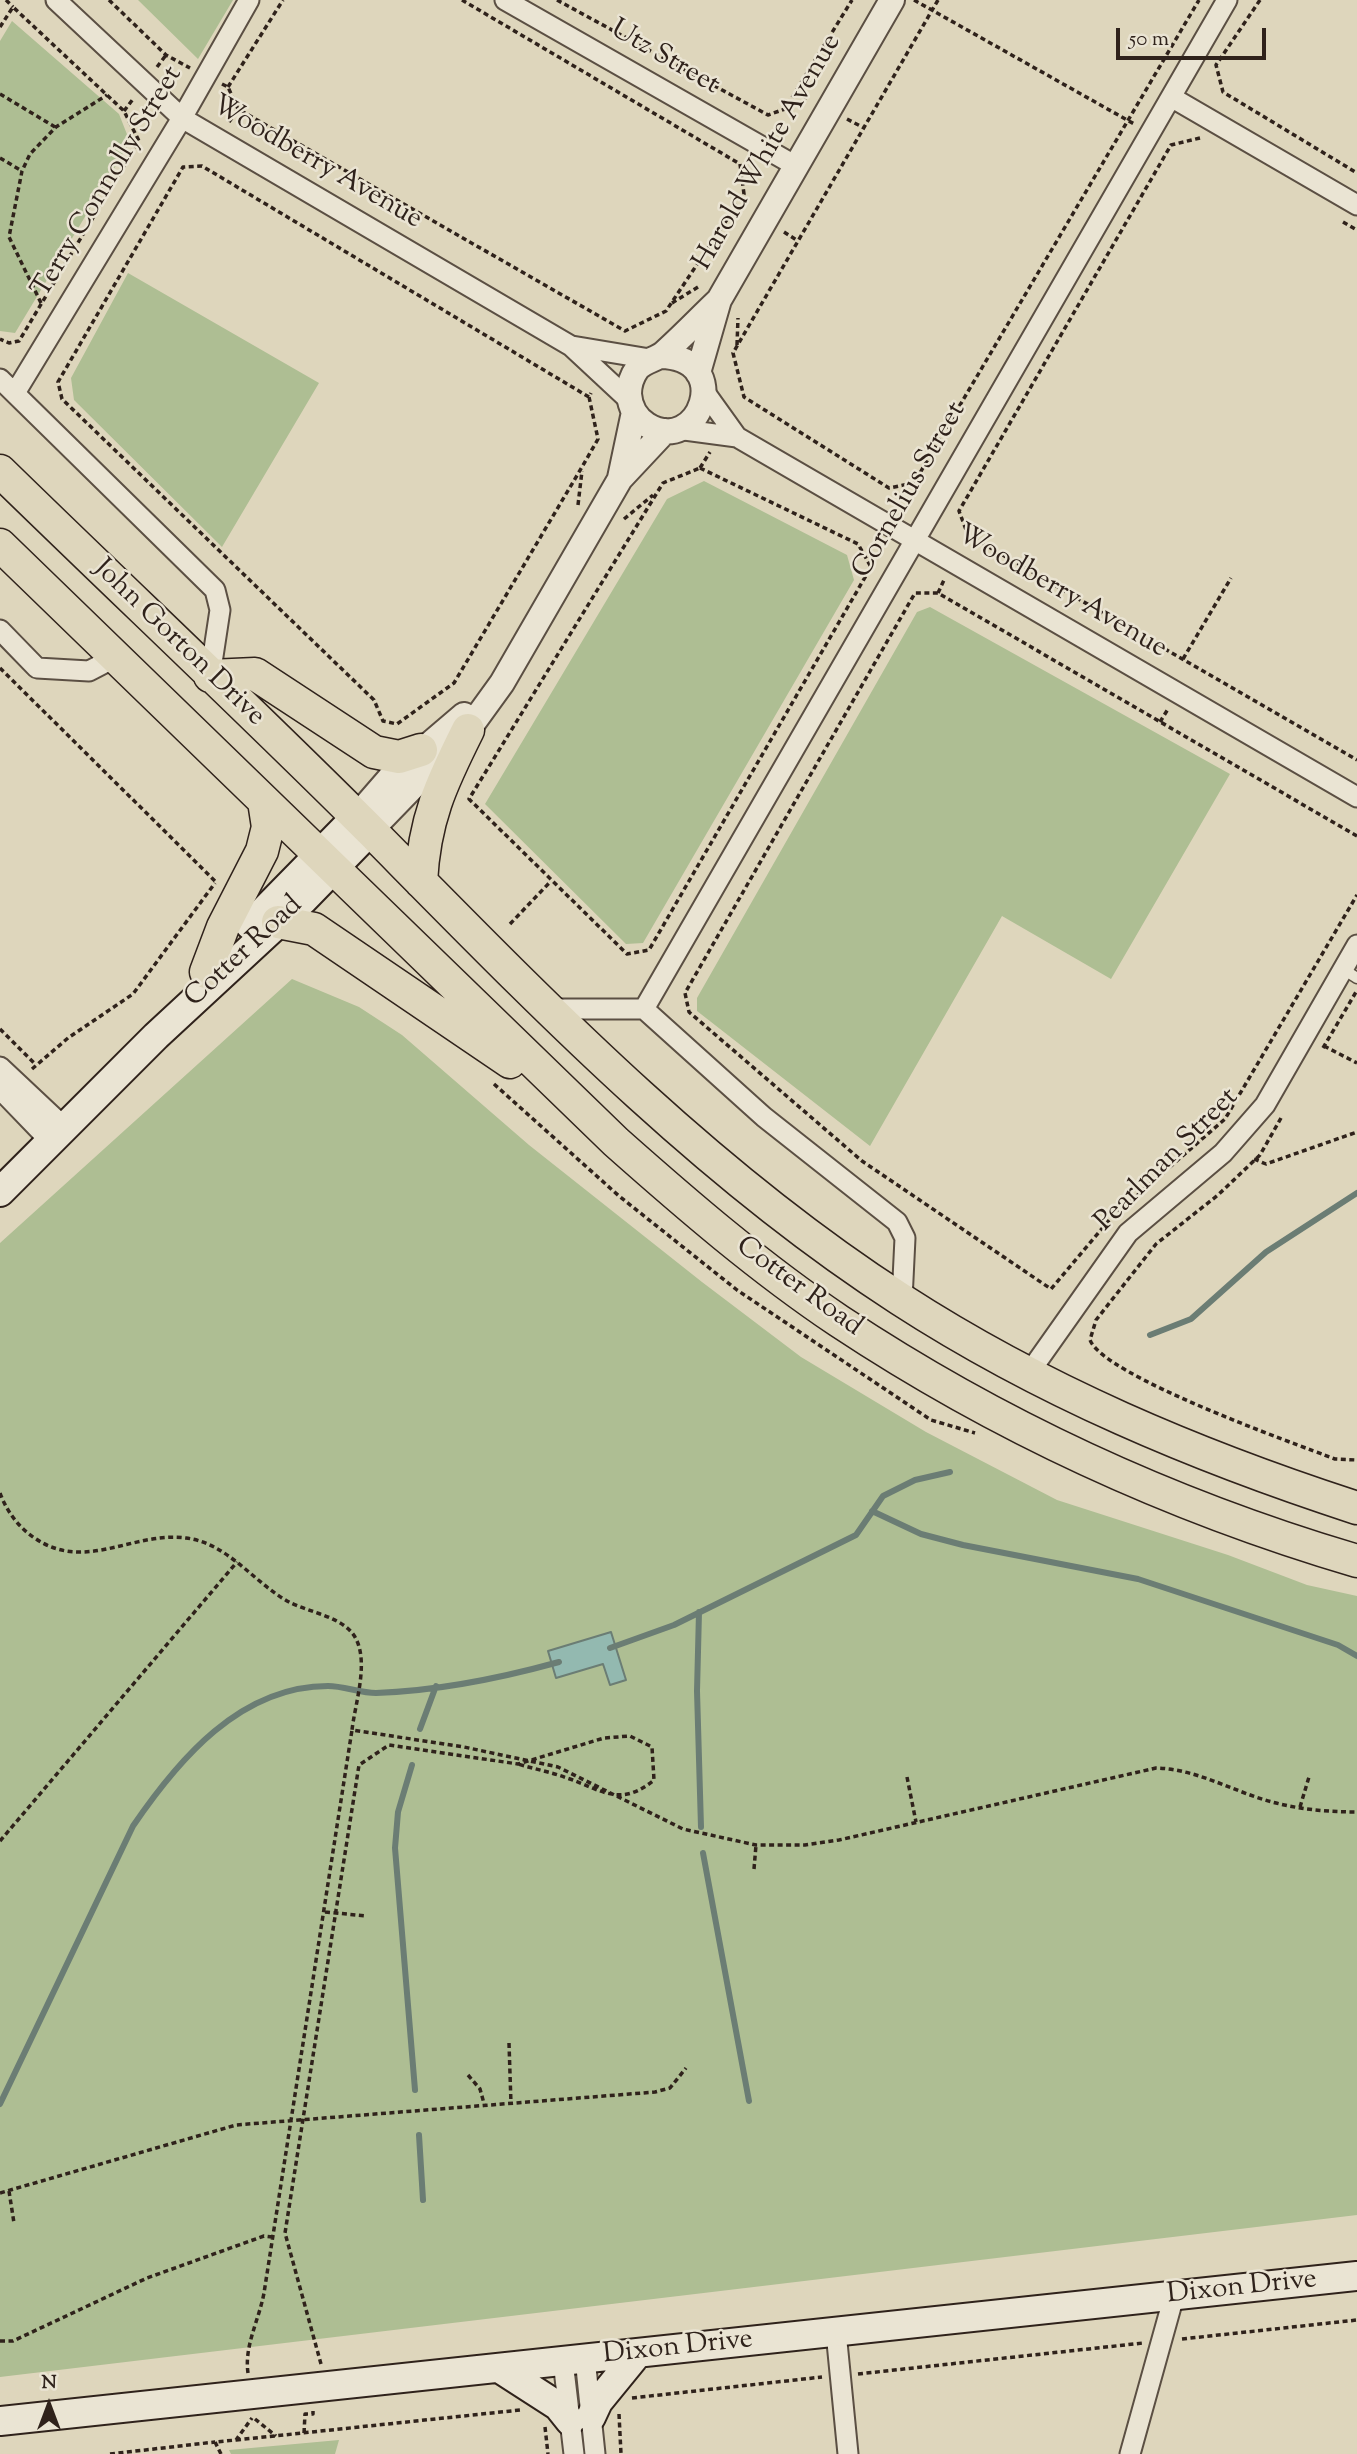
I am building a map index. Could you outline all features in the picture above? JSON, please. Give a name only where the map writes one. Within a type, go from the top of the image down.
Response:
[{"type":"main road","name":"John Gorton Drive","points":[[0,471],[363,824]]},
{"type":"main road","name":"John Gorton Drive","points":[[0,544],[325,862]]},
{"type":"main road","points":[[210,676],[255,674],[374,752],[399,757],[421,750]]},
{"type":"main road","points":[[421,882],[423,843],[430,814],[468,730]]},
{"type":"main road","points":[[206,972],[223,927],[262,851],[268,827],[264,801]]},
{"type":"main road","name":"Cotter Road","points":[[156,1036],[206,972],[363,824],[634,1090],[793,1223],[902,1300],[1030,1373],[1164,1439],[1357,1508]]},
{"type":"main road","name":"Cotter Road","points":[[0,1192],[59,1136],[156,1036],[278,922],[325,862]]},
{"type":"main road","name":"Cotter Road","points":[[325,862],[616,1142],[724,1234],[838,1320],[937,1381],[1094,1464],[1226,1518],[1357,1561]]},
{"type":"main road","points":[[278,922],[314,929],[510,1062],[618,1168],[716,1251],[789,1305],[838,1320]]},
{"type":"main road","name":"Dixon Drive","points":[[0,2421],[1357,2276]]},
{"type":"main road","points":[[499,2368],[587,2409],[638,2353]]},
{"type":"street","name":"Woodberry Avenue","points":[[56,0],[143,85],[182,118],[571,346],[632,406]]},
{"type":"street","name":"Terry Connolly Street","points":[[7,386],[182,118],[249,0]]},
{"type":"street","name":"Utz Street","points":[[505,0],[796,166]]},
{"type":"street","name":"Harold White Avenue","points":[[701,382],[719,300],[892,0]]},
{"type":"street","name":"Cornelius Street","points":[[644,1009],[1227,0]]},
{"type":"street","points":[[1171,97],[1357,205]]},
{"type":"street","name":"Harold White Avenue","points":[[655,357],[719,300]]},
{"type":"street","name":"Woodberry Avenue","points":[[571,346],[655,357]]},
{"type":"street","points":[[363,824],[468,730],[502,683],[620,479],[671,430],[698,415],[701,382],[684,360],[655,357],[633,376],[632,406],[620,479]]},
{"type":"street","name":"Woodberry Avenue","points":[[701,382],[737,437]]},
{"type":"street","points":[[7,386],[215,590],[220,610],[210,676]]},
{"type":"street","points":[[632,406],[652,428],[671,430]]},
{"type":"street","name":"Woodberry Avenue","points":[[671,430],[737,437],[1357,797]]},
{"type":"street","name":"John Gorton Drive","points":[[0,630],[37,668],[89,671],[116,657]]},
{"type":"street","points":[[363,824],[389,779],[502,683]]},
{"type":"street","name":"Pearlman Street","points":[[1030,1373],[1128,1233],[1223,1153],[1265,1105],[1350,974],[1357,945]]},
{"type":"street","points":[[552,1009],[644,1009],[764,1117],[897,1222],[905,1238],[902,1300]]},
{"type":"street","points":[[0,1067],[9,1086],[59,1136]]},
{"type":"street","points":[[1130,2454],[1174,2296]]},
{"type":"street","points":[[836,2332],[848,2454]]},
{"type":"street","points":[[574,2360],[595,2454]]},
{"type":"street","points":[[574,2454],[587,2409]]},
{"type":"path","points":[[0,339],[9,343],[19,341],[139,141],[124,111],[6,0]]},
{"type":"path","points":[[109,0],[166,55]]},
{"type":"path","points":[[283,0],[228,87],[238,108],[625,331],[666,311],[744,194],[740,164],[462,0]]},
{"type":"path","points":[[557,0],[768,115],[785,108],[852,0]]},
{"type":"path","points":[[914,0],[1171,145]]},
{"type":"path","points":[[938,0],[733,353],[744,397],[889,488],[914,483],[1199,0]]},
{"type":"path","points":[[1260,0],[1216,65],[1223,92],[1357,173]]},
{"type":"path","points":[[0,27],[13,7]]},
{"type":"path","points":[[0,94],[56,127]]},
{"type":"path","points":[[41,303],[9,237],[22,171],[30,154],[56,127],[107,95]]},
{"type":"path","points":[[1209,143],[1198,136],[1171,145],[959,511],[968,535],[1357,760]]},
{"type":"path","points":[[0,158],[22,171]]},
{"type":"path","points":[[202,166],[589,397],[598,439],[454,683],[397,724],[383,720],[374,701],[62,399],[58,382],[183,167],[202,166]]},
{"type":"path","points":[[1335,217],[1357,230]]},
{"type":"path","points":[[700,468],[858,544],[871,567],[649,950],[627,954],[551,881],[468,799],[663,483],[700,468]]},
{"type":"path","points":[[1184,659],[1231,578]]},
{"type":"path","points":[[1357,836],[937,593],[915,593],[685,993],[689,1012],[862,1161],[1051,1289],[1110,1219],[1225,1119],[1357,895]]},
{"type":"path","points":[[0,668],[216,882]]},
{"type":"path","points":[[9,1086],[68,1038],[133,994],[224,873]]},
{"type":"path","points":[[510,923],[551,881]]},
{"type":"path","points":[[0,1029],[36,1065]]},
{"type":"path","points":[[1254,1159],[1266,1164],[1357,1132]]},
{"type":"path","points":[[1098,1350],[1203,1409],[1335,1459],[1357,1460]]},
{"type":"path","points":[[0,1493],[22,1528],[38,1540],[65,1551],[93,1552],[181,1537],[207,1543],[237,1562],[287,1601],[350,1630],[360,1647],[360,1676],[293,2120],[258,2323],[246,2358]]},
{"type":"path","points":[[0,1841],[237,1562]]},
{"type":"path","points":[[352,1730],[533,1759],[570,1772],[683,1829],[756,1845],[822,1843],[1156,1768],[1185,1772],[1268,1801],[1357,1812]]},
{"type":"path","points":[[327,2386],[285,2233],[359,1765],[389,1745],[517,1764],[567,1778],[600,1794],[638,1793],[654,1780],[652,1747],[630,1736],[604,1738],[517,1764]]},
{"type":"path","points":[[907,1777],[916,1822]]},
{"type":"path","points":[[1300,1807],[1308,1777]]},
{"type":"path","points":[[754,1869],[756,1845]]},
{"type":"path","points":[[325,1912],[367,1916]]},
{"type":"path","points":[[509,2043],[511,2104]]},
{"type":"path","points":[[0,2193],[213,2131],[303,2119],[655,2092],[670,2088],[686,2068]]},
{"type":"path","points":[[468,2075],[480,2089],[485,2107]]},
{"type":"path","points":[[9,2191],[14,2223]]},
{"type":"path","points":[[0,2341],[13,2341],[147,2278],[264,2236],[273,2237]]},
{"type":"path","points":[[236,2440],[587,2409],[841,2375],[1357,2320]]},
{"type":"path","points":[[587,2409],[621,2454]]},
{"type":"path","points":[[253,2418],[276,2436]]},
{"type":"path","points":[[110,2454],[215,2442]]},
{"type":"green space","points":[[138,0],[233,0],[198,59]]},
{"type":"green space","points":[[12,21],[119,114],[130,142],[15,333],[0,331],[0,41]]},
{"type":"green space","points":[[128,273],[319,383],[222,547],[74,400],[71,378]]},
{"type":"green space","points":[[704,481],[847,555],[854,580],[643,943],[626,944],[485,804],[667,499]]},
{"type":"green space","points":[[930,607],[1230,774],[1111,979],[1002,916],[870,1146],[697,1011],[697,998],[917,612]]},
{"type":"green space","points":[[292,979],[359,1007],[402,1035],[529,1145],[702,1282],[801,1357],[926,1432],[1057,1500],[1228,1555],[1307,1585],[1357,1596],[1357,2215],[0,2377],[0,1243]]},
{"type":"green space","points":[[339,2440],[335,2454],[231,2454],[229,2450]]},
{"type":"water","points":[[611,1632],[626,1680],[610,1685],[603,1664],[556,1678],[548,1651]]},
{"type":"waterway","points":[[1150,1335],[1191,1319],[1266,1252],[1357,1193]]},
{"type":"waterway","points":[[610,1648],[674,1625],[856,1535],[883,1496],[915,1480],[950,1472]]},
{"type":"waterway","points":[[872,1511],[921,1534],[963,1545],[1138,1579],[1338,1645],[1357,1656]]},
{"type":"waterway","points":[[699,1612],[697,1691],[701,1827]]},
{"type":"waterway","points":[[0,2104],[133,1826],[170,1776],[214,1731],[239,1713],[296,1689],[328,1686],[376,1693],[422,1690],[559,1662]]},
{"type":"waterway","points":[[420,1729],[436,1686]]},
{"type":"waterway","points":[[412,1765],[398,1812],[395,1848],[415,2090]]},
{"type":"waterway","points":[[703,1853],[749,2101]]},
{"type":"waterway","points":[[419,2135],[423,2200]]}]
